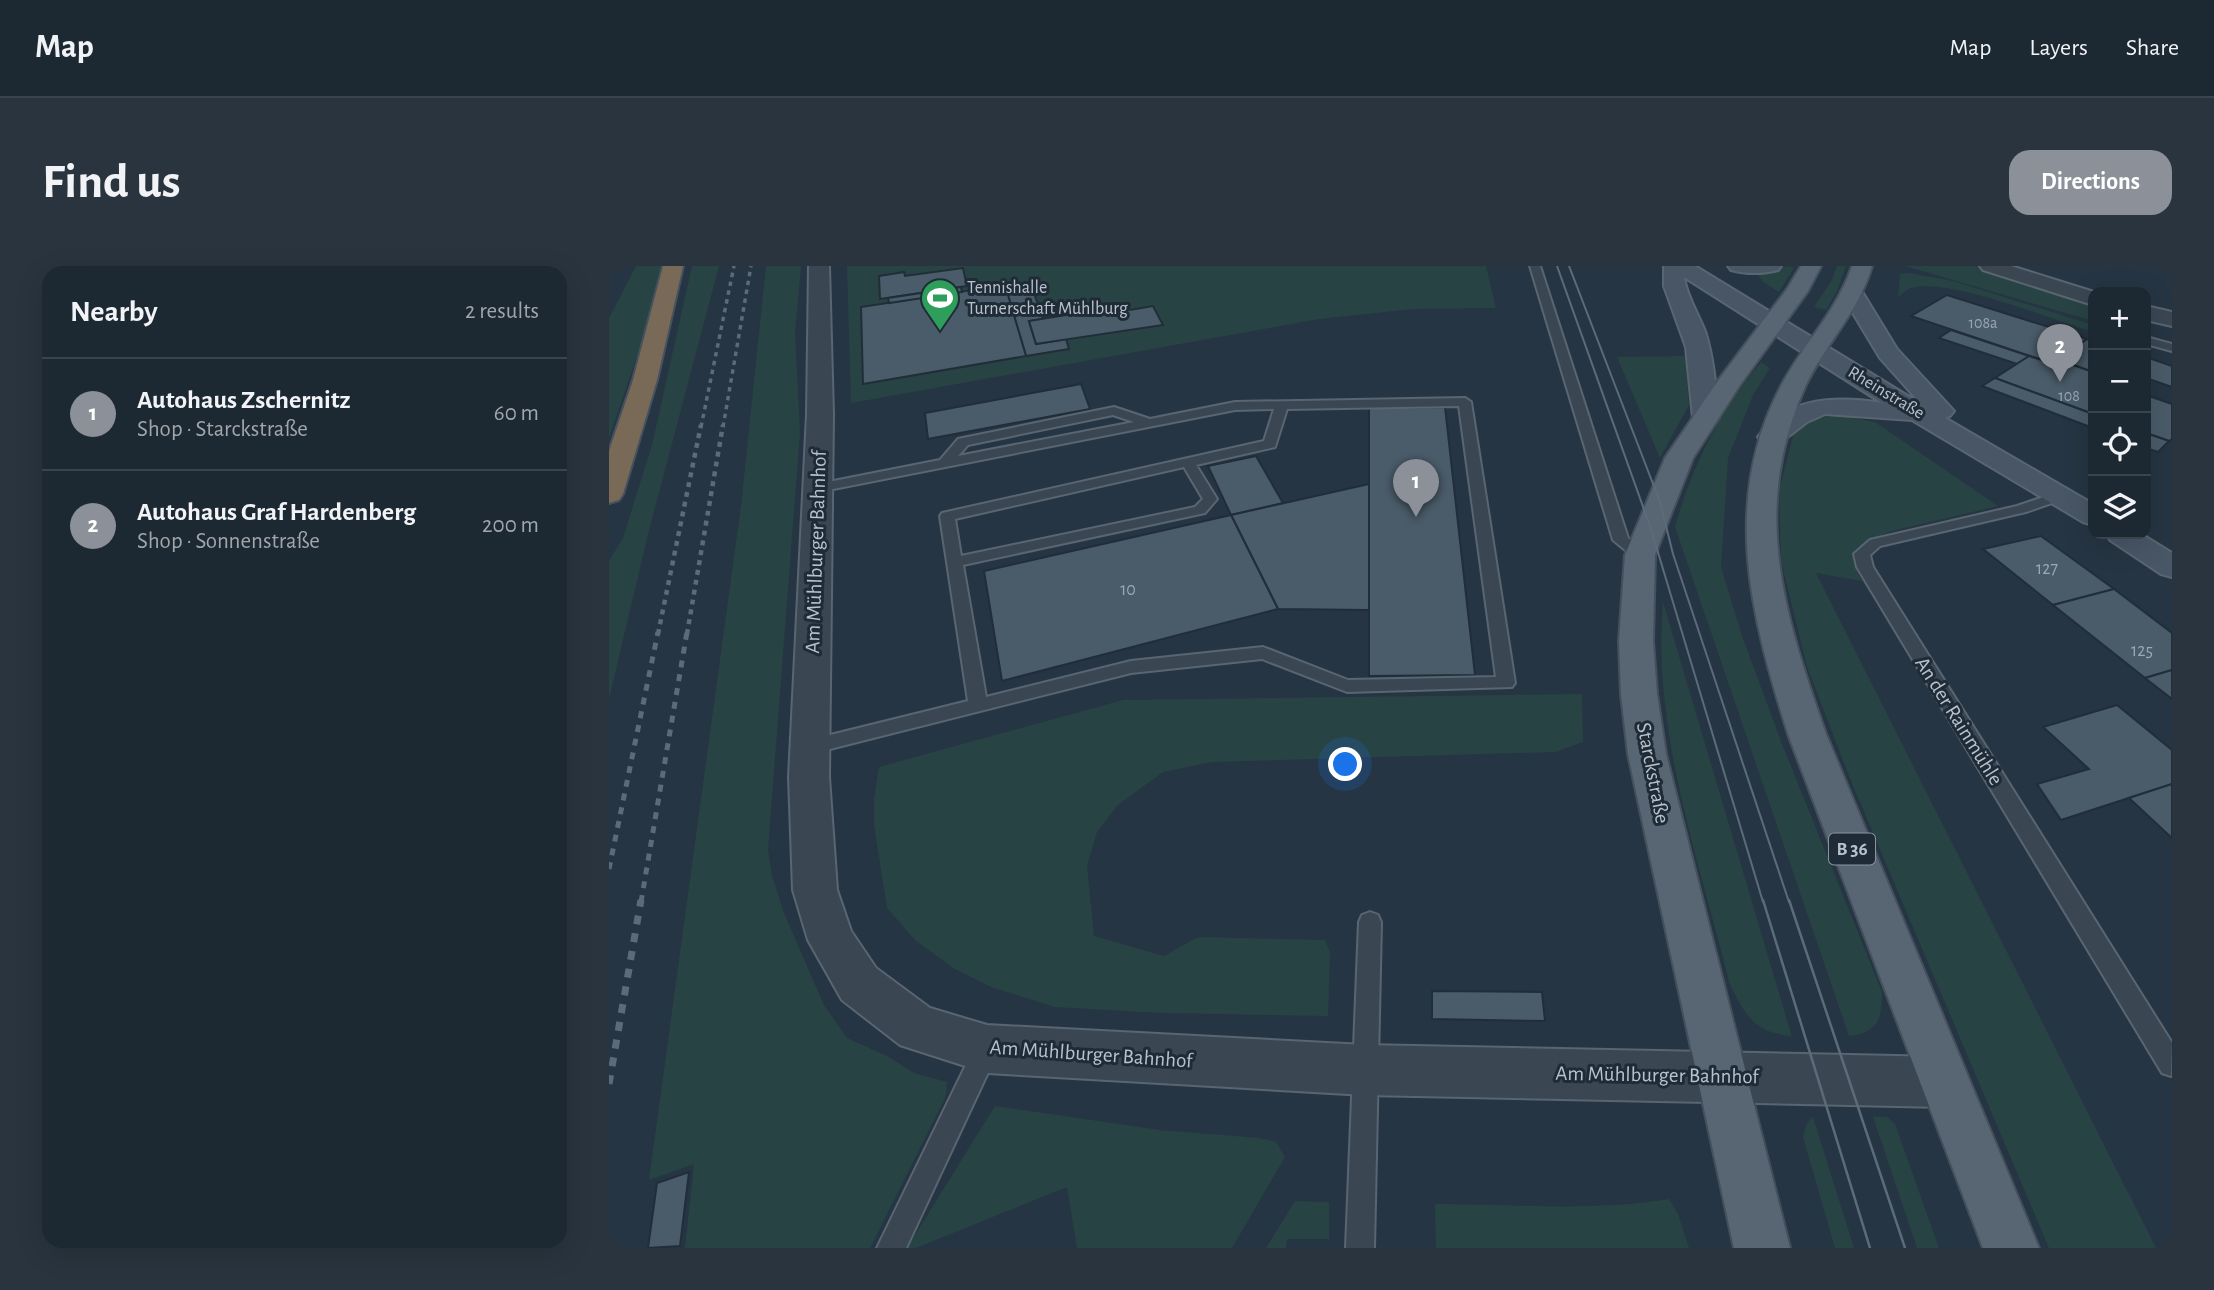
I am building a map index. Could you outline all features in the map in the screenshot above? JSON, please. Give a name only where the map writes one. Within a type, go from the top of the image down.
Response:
[{"type":"highway","points":[[609,494],[645,380],[673,266]]},
{"type":"main road","name":"Starckstraße","points":[[1762,1248],[1647,754],[1639,694],[1636,640],[1640,555],[1679,458],[1797,292],[1811,266]]},
{"type":"main road","name":"B 36","points":[[1862,266],[1853,295],[1793,386],[1771,437],[1762,476],[1759,539],[1770,613],[1785,669],[1808,734],[1943,1082],[2011,1248]]},
{"type":"street","name":"Am Mühlburger Bahnhof","points":[[819,266],[818,488],[810,747],[815,890],[831,940],[859,984],[917,1028],[987,1049],[1365,1070],[1943,1082]]},
{"type":"street","points":[[1674,266],[1672,285],[1690,320],[1698,349],[1706,418]]},
{"type":"street","name":"Rheinstraße","points":[[1681,266],[1925,417],[2088,513]]},
{"type":"street","points":[[1738,266],[1771,266]]},
{"type":"street","points":[[1990,266],[2088,297]]},
{"type":"street","points":[[1853,295],[1888,353],[1962,437]]},
{"type":"street","points":[[2151,314],[2172,319]]},
{"type":"street","points":[[1771,437],[1803,413],[1817,408],[1858,407],[1925,417]]},
{"type":"street","points":[[2129,539],[2172,566]]},
{"type":"lane","points":[[1535,266],[1621,540],[1640,555]]},
{"type":"lane","points":[[2151,342],[2172,348]]},
{"type":"lane","points":[[810,747],[1131,667],[1263,653],[1347,686],[1506,683],[1465,402],[1235,406],[818,488]]},
{"type":"lane","points":[[978,705],[947,516],[1270,444],[1282,405]]},
{"type":"lane","points":[[955,562],[1201,510],[1210,499],[1188,462]]},
{"type":"lane","name":"An der Rainmühle","points":[[2061,495],[2021,509],[1875,543],[1862,554],[1865,567],[2171,1064]]},
{"type":"lane","points":[[1360,1248],[1370,922]]},
{"type":"lane","points":[[891,1248],[987,1049]]},
{"type":"green space","points":[[636,266],[663,266],[643,339],[609,438],[609,318]]},
{"type":"green space","points":[[692,266],[719,266],[648,534],[609,699],[609,561],[623,538],[652,445]]},
{"type":"green space","points":[[766,266],[801,266],[795,332],[800,432],[768,850],[772,876],[784,913],[824,1005],[847,1038],[889,1057],[914,1073],[947,1082],[946,1096],[870,1248],[685,1248],[694,1164],[649,1180],[741,506]]},
{"type":"green space","points":[[847,266],[1486,266],[1496,308],[1413,309],[1319,319],[851,403]]},
{"type":"green space","points":[[1789,266],[1794,268],[1779,292],[1763,282],[1755,271]]},
{"type":"green space","points":[[1837,266],[1846,266],[1837,291],[1826,310],[1814,307],[1832,280]]},
{"type":"green space","points":[[1905,266],[1980,266],[2088,302],[2088,320]]},
{"type":"green space","points":[[1909,273],[1953,281],[2088,323],[2088,330],[2001,301],[1949,289],[1928,286],[1911,288],[1898,297],[1900,274]]},
{"type":"green space","points":[[1685,356],[1689,405],[1660,458],[1617,357]]},
{"type":"green space","points":[[1761,362],[1770,368],[1753,395],[1728,458],[1721,567],[1742,636],[1782,744],[1882,992],[1881,1010],[1876,1023],[1866,1032],[1849,1036],[1675,527],[1690,482],[1709,440],[1733,400]]},
{"type":"green space","points":[[1838,415],[1875,422],[1998,506],[1892,531],[1869,540],[1857,554],[1856,570],[1862,581],[1816,573],[2156,1248],[2049,1248],[1851,781],[1807,667],[1781,561],[1779,491],[1794,432],[1804,421]]},
{"type":"green space","points":[[1663,602],[1792,1037],[1760,1027],[1747,1014],[1730,985],[1692,843],[1671,747],[1661,651]]},
{"type":"green space","points":[[1582,694],[1583,742],[1555,752],[1212,762],[1163,772],[1118,805],[1097,832],[1087,866],[1094,936],[1164,956],[1198,937],[1325,940],[1330,952],[1328,1016],[1160,1013],[1055,1007],[991,987],[955,969],[916,941],[887,908],[874,825],[874,799],[879,767],[1123,700]]},
{"type":"green space","points":[[995,1106],[1160,1130],[1259,1138],[1276,1142],[1285,1157],[1232,1248],[1077,1248],[1067,1187],[916,1248],[907,1248]]},
{"type":"green space","points":[[1813,1117],[1854,1248],[1835,1248],[1803,1137],[1807,1123]]},
{"type":"green space","points":[[1873,1117],[1887,1117],[1895,1124],[1939,1248],[1917,1248]]},
{"type":"green space","points":[[1669,1199],[1678,1214],[1689,1248],[1436,1248],[1435,1204],[1582,1206]]},
{"type":"green space","points":[[1295,1201],[1329,1202],[1329,1239],[1287,1239],[1286,1248],[1266,1248]]},
{"type":"building","points":[[963,268],[967,286],[880,299],[879,276],[904,272],[905,276]]},
{"type":"building","points":[[1030,282],[1043,319],[1029,321],[1036,344],[1066,339],[1069,349],[1026,356],[1005,285]]},
{"type":"building","name":"Tennishalle Turnerschaft Mühlburg","points":[[1005,285],[1026,356],[863,384],[861,307]]},
{"type":"building","points":[[961,287],[962,292],[889,303],[888,298]]},
{"type":"building","points":[[1947,295],[2087,339],[2054,364],[1911,316]]},
{"type":"building","points":[[1127,305],[1130,310],[1153,306],[1163,325],[1036,344],[1029,321]]},
{"type":"building","points":[[1951,330],[2029,356],[2017,364],[1939,338]]},
{"type":"building","points":[[2087,339],[2088,339],[2088,370],[2059,360]]},
{"type":"building","points":[[2029,356],[2054,364],[2059,360],[2088,370],[2088,412],[1995,378]]},
{"type":"building","points":[[2151,359],[2172,366],[2172,387],[2151,380]]},
{"type":"building","points":[[1995,378],[2088,412],[2088,426],[1982,386]]},
{"type":"building","points":[[1081,384],[1090,409],[928,439],[925,413]]},
{"type":"building","points":[[2151,397],[2172,404],[2172,439],[2169,441],[2151,435]]},
{"type":"building","points":[[1445,407],[1475,675],[1369,676],[1369,408]]},
{"type":"building","points":[[2151,435],[2169,441],[2158,452],[2151,450]]},
{"type":"building","points":[[1256,456],[1283,503],[1231,515],[1208,466]]},
{"type":"building","points":[[1369,484],[1369,610],[1278,609],[1231,515]]},
{"type":"building","points":[[1231,515],[1278,609],[1002,681],[984,571]]},
{"type":"building","points":[[2041,536],[2114,589],[2053,605],[1983,549]]},
{"type":"building","points":[[2114,589],[2172,633],[2172,670],[2145,678],[2053,605]]},
{"type":"building","points":[[2172,670],[2172,699],[2145,678]]},
{"type":"building","points":[[2117,705],[2172,750],[2172,784],[2061,820],[2037,784],[2089,769],[2043,727]]},
{"type":"building","points":[[2172,784],[2172,838],[2129,798]]},
{"type":"building","points":[[1432,991],[1542,992],[1545,1021],[1432,1019]]},
{"type":"building","points":[[689,1172],[680,1246],[648,1248],[657,1183]]},
{"type":"tram line","points":[[1557,266],[1651,529],[1763,902]]},
{"type":"tram line","points":[[1569,266],[1660,502],[1673,554],[1789,902]]},
{"type":"tram line","points":[[1763,900],[1870,1248]]},
{"type":"tram line","points":[[1789,900],[1905,1248]]},
{"type":"railway","points":[[701,427],[734,266]]},
{"type":"railway","points":[[723,427],[751,266]]},
{"type":"railway","points":[[658,634],[701,425]]},
{"type":"railway","points":[[687,634],[723,425]]},
{"type":"railway","points":[[609,869],[658,632]]},
{"type":"railway","points":[[641,902],[687,632]]},
{"type":"railway","points":[[609,1084],[641,900]]},
{"type":"place","name":"Tennishalle Turnerschaft Mühlburg","points":[[940,332]]},
{"type":"place","name":"Autohaus Graf Hardenberg","points":[[2060,382]]},
{"type":"place","name":"Autohaus Zschernitz","points":[[1416,517]]}]
